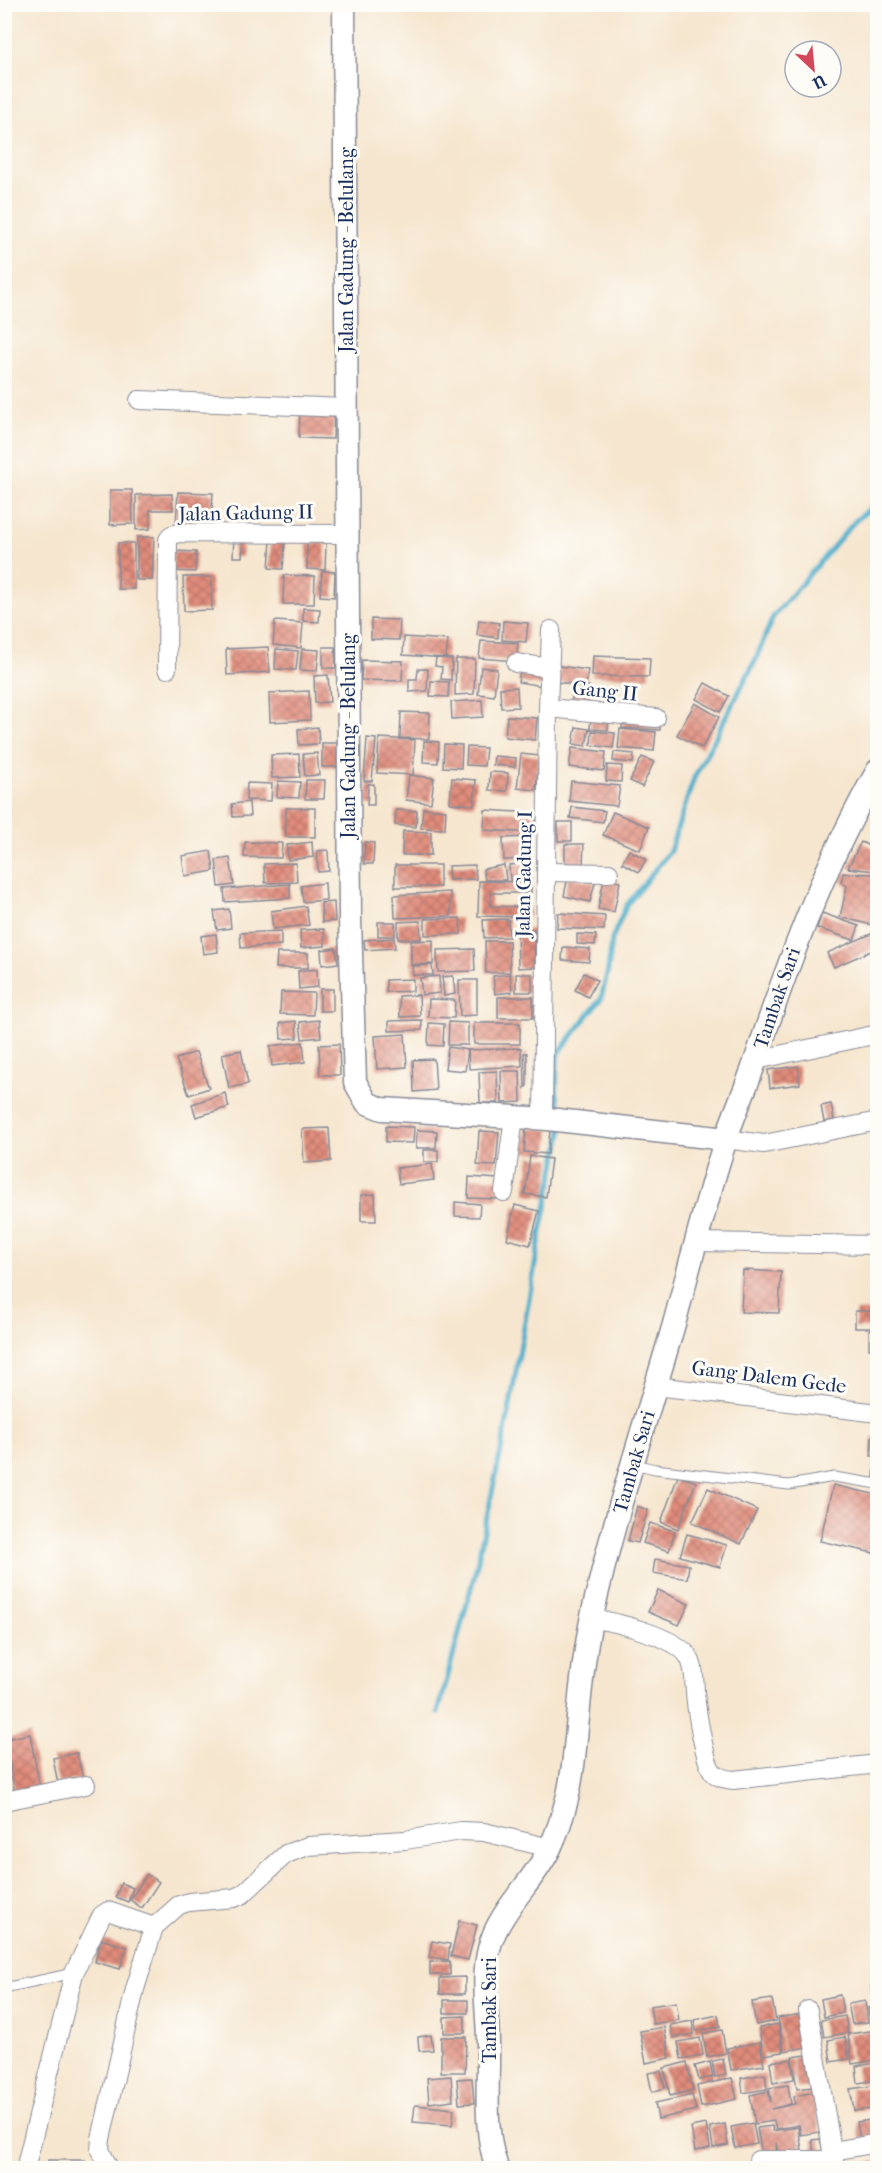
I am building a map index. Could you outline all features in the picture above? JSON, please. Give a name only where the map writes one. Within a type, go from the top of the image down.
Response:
[{"type":"street","name":"Jalan Gadung - Belulang","points":[[344,4],[350,920],[355,1082],[367,1103],[382,1109],[546,1119],[726,1139]]},
{"type":"street","points":[[139,400],[347,408]]},
{"type":"street","name":"Jalan Gadung II","points":[[167,669],[168,540],[171,535],[178,533],[347,534]]},
{"type":"street","name":"Jalan Gadung I","points":[[546,1119],[546,872],[551,630]]},
{"type":"street","points":[[516,663],[550,668]]},
{"type":"street","name":"Gang II","points":[[548,708],[656,718]]},
{"type":"street","name":"Tambak Sari","points":[[496,2167],[489,2144],[487,2111],[489,2077],[487,1954],[501,1922],[550,1848],[567,1797],[574,1764],[578,1717],[592,1619],[632,1464],[726,1139],[802,926],[850,820],[878,770]]},
{"type":"street","points":[[546,872],[609,873]]},
{"type":"street","points":[[756,1060],[878,1034]]},
{"type":"street","points":[[504,1192],[514,1117]]},
{"type":"street","points":[[726,1139],[764,1144],[878,1121]]},
{"type":"street","points":[[697,1242],[878,1245]]},
{"type":"street","name":"Gang Dalem Gede","points":[[656,1386],[878,1413]]},
{"type":"street","points":[[592,1619],[618,1622],[651,1634],[687,1654],[692,1663],[695,1696],[706,1754],[713,1773],[721,1778],[733,1780],[878,1764]]},
{"type":"street","points":[[4,1801],[86,1785]]},
{"type":"street","points":[[109,2169],[100,2150],[100,2139],[135,1989],[152,1926],[179,1905],[234,1898],[243,1894],[286,1854],[308,1846],[405,1840],[461,1831],[484,1832],[550,1848]]},
{"type":"street","points":[[27,2161],[74,1973],[102,1915],[108,1911],[152,1926]]},
{"type":"street","points":[[808,2010],[834,2160]]},
{"type":"street","points":[[758,2160],[834,2160],[878,2144]]},
{"type":"lane","points":[[632,1464],[655,1469],[789,1485],[834,1477],[878,1484]]},
{"type":"lane","points":[[4,1988],[74,1973]]},
{"type":"building","points":[[300,408],[334,409],[333,439],[299,438]]},
{"type":"building","points":[[110,490],[132,490],[133,524],[110,525]]},
{"type":"building","points":[[178,492],[213,493],[211,526],[176,524]]},
{"type":"building","points":[[172,494],[173,510],[150,510],[150,529],[136,530],[136,495]]},
{"type":"building","points":[[234,536],[244,537],[242,557],[233,557]]},
{"type":"building","points":[[137,537],[154,537],[152,580],[137,580]]},
{"type":"building","points":[[271,540],[285,541],[283,569],[269,568]]},
{"type":"building","points":[[118,543],[134,543],[134,589],[118,589]]},
{"type":"building","points":[[307,543],[326,543],[325,570],[307,569]]},
{"type":"building","points":[[173,551],[196,552],[195,572],[172,571]]},
{"type":"building","points":[[322,571],[335,572],[334,597],[320,596]]},
{"type":"building","points":[[284,575],[315,576],[314,604],[283,604]]},
{"type":"building","points":[[183,577],[211,577],[212,610],[184,611]]},
{"type":"building","points":[[303,608],[320,609],[319,622],[303,621]]},
{"type":"building","points":[[371,619],[400,620],[399,640],[371,639]]},
{"type":"building","points":[[479,620],[499,623],[498,638],[477,635]]},
{"type":"building","points":[[275,621],[303,623],[301,648],[273,645]]},
{"type":"building","points":[[503,621],[528,623],[526,642],[502,640]]},
{"type":"building","points":[[404,637],[448,640],[446,658],[403,655]]},
{"type":"building","points":[[481,641],[518,643],[516,661],[479,658]]},
{"type":"building","points":[[268,647],[270,672],[227,675],[226,649]]},
{"type":"building","points":[[323,647],[335,647],[336,668],[323,668]]},
{"type":"building","points":[[276,649],[298,651],[296,670],[275,669]]},
{"type":"building","points":[[302,649],[319,650],[317,671],[300,670]]},
{"type":"building","points":[[593,656],[650,658],[649,677],[592,676]]},
{"type":"building","points":[[436,658],[452,659],[451,680],[441,679],[442,667],[435,666]]},
{"type":"building","points":[[456,659],[475,659],[474,694],[455,695]]},
{"type":"building","points":[[362,660],[403,661],[402,681],[361,680]]},
{"type":"building","points":[[521,665],[545,669],[542,686],[518,682]]},
{"type":"building","points":[[559,666],[588,670],[586,686],[557,682]]},
{"type":"building","points":[[481,667],[497,669],[494,696],[478,694]]},
{"type":"building","points":[[418,669],[428,669],[427,691],[409,692],[409,679],[417,679]]},
{"type":"building","points":[[328,675],[330,702],[315,703],[314,676]]},
{"type":"building","points":[[431,681],[449,682],[448,697],[430,696]]},
{"type":"building","points":[[705,683],[729,696],[720,712],[696,699]]},
{"type":"building","points":[[573,686],[589,686],[587,709],[571,708]]},
{"type":"building","points":[[517,687],[518,707],[501,708],[500,688]]},
{"type":"building","points":[[309,691],[310,720],[270,722],[269,693]]},
{"type":"building","points":[[482,700],[483,717],[452,719],[451,702]]},
{"type":"building","points":[[695,703],[719,717],[702,748],[677,735]]},
{"type":"building","points":[[401,712],[430,713],[429,739],[400,738]]},
{"type":"building","points":[[591,715],[609,716],[608,730],[590,729]]},
{"type":"building","points":[[507,716],[537,718],[535,740],[505,737]]},
{"type":"building","points":[[623,717],[660,719],[660,730],[622,728]]},
{"type":"building","points":[[318,727],[319,744],[299,745],[298,729]]},
{"type":"building","points":[[576,727],[589,729],[586,746],[573,744]]},
{"type":"building","points":[[620,729],[656,732],[654,751],[618,748]]},
{"type":"building","points":[[592,731],[615,733],[613,748],[591,745]]},
{"type":"building","points":[[367,738],[376,739],[372,781],[364,781]]},
{"type":"building","points":[[379,738],[415,740],[413,775],[377,773]]},
{"type":"building","points":[[424,741],[439,742],[438,763],[423,762]]},
{"type":"building","points":[[322,743],[338,743],[338,767],[322,767]]},
{"type":"building","points":[[444,744],[462,745],[461,768],[443,767]]},
{"type":"building","points":[[467,747],[486,748],[484,766],[466,765]]},
{"type":"building","points":[[572,748],[606,752],[604,771],[569,767]]},
{"type":"building","points":[[614,752],[634,754],[633,763],[613,761]]},
{"type":"building","points":[[317,753],[319,775],[305,776],[303,754]]},
{"type":"building","points":[[299,754],[300,777],[272,778],[271,755]]},
{"type":"building","points":[[521,754],[539,756],[536,790],[517,788]]},
{"type":"building","points":[[494,756],[516,758],[515,767],[493,765]]},
{"type":"building","points":[[642,757],[654,762],[642,787],[630,781]]},
{"type":"building","points":[[607,765],[622,766],[621,782],[606,781]]},
{"type":"building","points":[[490,772],[508,773],[507,791],[489,790]]},
{"type":"building","points":[[409,775],[434,778],[431,803],[406,800]]},
{"type":"building","points":[[452,778],[476,780],[474,805],[450,803]]},
{"type":"building","points":[[306,780],[325,780],[324,799],[305,799]]},
{"type":"building","points":[[278,781],[300,782],[299,798],[277,797]]},
{"type":"building","points":[[571,781],[620,786],[617,806],[569,801]]},
{"type":"building","points":[[247,783],[272,784],[271,801],[246,800]]},
{"type":"building","points":[[368,784],[374,784],[374,805],[367,805]]},
{"type":"building","points":[[249,802],[250,816],[233,817],[232,804]]},
{"type":"building","points":[[572,807],[605,811],[603,822],[570,818]]},
{"type":"building","points":[[286,808],[315,808],[315,837],[286,837]]},
{"type":"building","points":[[423,808],[446,810],[445,829],[421,828]]},
{"type":"building","points":[[396,810],[417,811],[416,827],[395,825]]},
{"type":"building","points":[[485,810],[536,813],[535,833],[484,830]]},
{"type":"building","points":[[613,812],[649,827],[640,850],[603,835]]},
{"type":"building","points":[[558,822],[572,822],[572,841],[558,841]]},
{"type":"building","points":[[403,831],[431,832],[431,855],[402,855]]},
{"type":"building","points":[[529,837],[530,859],[504,860],[503,838]]},
{"type":"building","points":[[245,842],[282,843],[281,858],[244,857]]},
{"type":"building","points":[[312,842],[313,857],[288,860],[287,845]]},
{"type":"building","points":[[365,842],[374,843],[373,864],[364,864]]},
{"type":"building","points":[[861,842],[878,850],[878,866],[875,871],[848,868]]},
{"type":"building","points":[[565,844],[584,844],[583,864],[565,864]]},
{"type":"building","points":[[328,850],[329,871],[318,872],[317,851]]},
{"type":"building","points":[[629,850],[646,859],[639,872],[622,863]]},
{"type":"building","points":[[211,851],[214,871],[185,876],[182,856]]},
{"type":"building","points":[[230,858],[234,885],[219,887],[216,860]]},
{"type":"building","points":[[296,863],[297,882],[265,883],[264,864]]},
{"type":"building","points":[[531,863],[531,881],[510,880],[509,865]]},
{"type":"building","points":[[395,865],[440,865],[440,887],[395,887]]},
{"type":"building","points":[[475,865],[476,879],[449,880],[448,866]]},
{"type":"building","points":[[504,865],[506,880],[485,880],[483,869]]},
{"type":"building","points":[[843,873],[878,874],[876,926],[840,917],[847,886],[841,882]]},
{"type":"building","points":[[568,876],[595,883],[590,902],[564,896]]},
{"type":"building","points":[[604,879],[620,882],[614,912],[598,909]]},
{"type":"building","points":[[479,881],[531,882],[531,893],[491,893],[491,906],[529,907],[529,917],[478,916]]},
{"type":"building","points":[[325,883],[326,900],[303,902],[301,886]]},
{"type":"building","points":[[290,884],[290,898],[225,902],[224,889]]},
{"type":"building","points":[[450,892],[451,916],[395,918],[394,895]]},
{"type":"building","points":[[334,902],[335,921],[322,922],[321,903]]},
{"type":"building","points":[[306,906],[309,925],[273,929],[271,911]]},
{"type":"building","points":[[229,909],[231,928],[217,930],[214,911]]},
{"type":"building","points":[[558,913],[605,916],[604,930],[557,928]]},
{"type":"building","points":[[822,913],[859,926],[854,940],[817,928]]},
{"type":"building","points":[[460,918],[461,934],[425,935],[425,919]]},
{"type":"building","points":[[508,919],[509,937],[484,938],[483,920]]},
{"type":"building","points":[[420,921],[421,939],[398,939],[398,922]]},
{"type":"building","points":[[378,922],[395,922],[395,936],[378,936]]},
{"type":"building","points":[[324,929],[325,946],[301,948],[300,930]]},
{"type":"building","points":[[517,929],[534,929],[535,967],[518,968]]},
{"type":"building","points":[[281,931],[281,945],[241,948],[240,933]]},
{"type":"building","points":[[878,931],[878,948],[834,967],[827,953]]},
{"type":"building","points":[[216,934],[218,952],[203,954],[201,936]]},
{"type":"building","points":[[577,934],[596,935],[595,945],[577,944]]},
{"type":"building","points":[[394,938],[395,948],[365,950],[364,940]]},
{"type":"building","points":[[433,940],[433,964],[411,965],[411,941]]},
{"type":"building","points":[[485,941],[509,941],[510,972],[486,973]]},
{"type":"building","points":[[563,947],[590,949],[589,962],[562,960]]},
{"type":"building","points":[[336,948],[338,963],[322,965],[321,950]]},
{"type":"building","points":[[474,949],[475,971],[438,972],[437,950]]},
{"type":"building","points":[[277,953],[308,953],[308,968],[276,968]]},
{"type":"building","points":[[432,965],[433,975],[413,975],[412,966]]},
{"type":"building","points":[[317,969],[318,987],[299,989],[298,971]]},
{"type":"building","points":[[584,973],[597,980],[588,997],[575,990]]},
{"type":"building","points":[[510,974],[512,992],[495,994],[493,976]]},
{"type":"building","points":[[516,974],[532,974],[532,992],[516,992]]},
{"type":"building","points":[[439,976],[440,993],[422,995],[420,978]]},
{"type":"building","points":[[453,976],[455,994],[444,996],[442,977]]},
{"type":"building","points":[[413,979],[413,991],[386,992],[386,980]]},
{"type":"building","points":[[459,980],[477,980],[477,1015],[460,1016]]},
{"type":"building","points":[[320,989],[333,989],[333,1011],[320,1011]]},
{"type":"building","points":[[281,992],[314,993],[313,1015],[280,1014]]},
{"type":"building","points":[[419,995],[420,1016],[400,1017],[399,996]]},
{"type":"building","points":[[498,997],[533,997],[533,1018],[498,1018]]},
{"type":"building","points":[[429,999],[455,1000],[454,1018],[428,1017]]},
{"type":"building","points":[[319,1020],[321,1037],[302,1039],[300,1022]]},
{"type":"building","points":[[422,1020],[422,1030],[389,1031],[389,1021]]},
{"type":"building","points":[[296,1021],[297,1038],[281,1039],[280,1023]]},
{"type":"building","points":[[449,1022],[468,1023],[468,1045],[448,1045]]},
{"type":"building","points":[[429,1023],[444,1024],[443,1046],[428,1045]]},
{"type":"building","points":[[474,1023],[520,1023],[520,1044],[474,1044]]},
{"type":"building","points":[[405,1034],[407,1067],[377,1069],[375,1036]]},
{"type":"building","points":[[303,1042],[305,1062],[272,1066],[270,1046]]},
{"type":"building","points":[[339,1044],[340,1075],[320,1075],[319,1045]]},
{"type":"building","points":[[448,1047],[468,1050],[465,1071],[445,1069]]},
{"type":"building","points":[[521,1048],[522,1066],[469,1069],[468,1050]]},
{"type":"building","points":[[241,1050],[248,1084],[229,1088],[222,1054]]},
{"type":"building","points":[[196,1052],[209,1088],[189,1095],[176,1059]]},
{"type":"building","points":[[524,1053],[527,1053],[527,1086],[525,1088]]},
{"type":"building","points":[[434,1059],[436,1090],[414,1092],[413,1060]]},
{"type":"building","points":[[798,1066],[800,1084],[770,1088],[768,1070]]},
{"type":"building","points":[[497,1071],[498,1103],[480,1103],[479,1072]]},
{"type":"building","points":[[501,1071],[520,1071],[521,1102],[502,1103]]},
{"type":"building","points":[[225,1093],[229,1107],[196,1117],[192,1104]]},
{"type":"building","points":[[831,1104],[834,1120],[824,1122],[821,1106]]},
{"type":"building","points":[[386,1126],[414,1127],[413,1143],[386,1142]]},
{"type":"building","points":[[329,1128],[331,1161],[304,1163],[302,1129]]},
{"type":"building","points":[[526,1128],[550,1130],[548,1154],[524,1152]]},
{"type":"building","points":[[417,1130],[437,1131],[436,1148],[416,1148]]},
{"type":"building","points":[[479,1131],[499,1132],[496,1166],[477,1165]]},
{"type":"building","points":[[424,1150],[438,1150],[438,1162],[424,1162]]},
{"type":"building","points":[[530,1156],[551,1159],[546,1197],[525,1194]]},
{"type":"building","points":[[432,1164],[434,1180],[399,1184],[397,1168]]},
{"type":"building","points":[[469,1177],[499,1179],[498,1199],[468,1198]]},
{"type":"building","points":[[375,1194],[376,1221],[361,1221],[361,1195]]},
{"type":"building","points":[[455,1202],[480,1204],[479,1217],[455,1216]]},
{"type":"building","points":[[515,1205],[539,1211],[530,1245],[507,1239]]},
{"type":"building","points":[[743,1270],[781,1272],[779,1313],[741,1312]]},
{"type":"building","points":[[871,1275],[878,1275],[878,1295],[871,1295]]},
{"type":"building","points":[[855,1311],[878,1311],[878,1328],[855,1328]]},
{"type":"building","points":[[869,1330],[878,1330],[878,1349],[869,1349]]},
{"type":"building","points":[[872,1437],[878,1437],[878,1456],[871,1456]]},
{"type":"building","points":[[875,1460],[878,1460],[878,1478],[874,1478]]},
{"type":"building","points":[[678,1476],[696,1482],[678,1529],[661,1522]]},
{"type":"building","points":[[833,1485],[878,1495],[878,1554],[820,1541]]},
{"type":"building","points":[[708,1488],[757,1510],[741,1544],[692,1522]]},
{"type":"building","points":[[637,1506],[648,1510],[638,1543],[628,1541]]},
{"type":"building","points":[[650,1523],[675,1531],[669,1551],[643,1543]]},
{"type":"building","points":[[687,1534],[727,1545],[720,1567],[680,1556]]},
{"type":"building","points":[[655,1559],[689,1565],[687,1579],[653,1573]]},
{"type":"building","points":[[658,1590],[689,1604],[679,1625],[648,1612]]},
{"type":"building","points":[[30,1734],[40,1789],[15,1794],[5,1739]]},
{"type":"building","points":[[77,1753],[83,1779],[58,1784],[53,1758]]},
{"type":"building","points":[[147,1874],[159,1882],[142,1908],[130,1900]]},
{"type":"building","points":[[121,1883],[133,1888],[128,1902],[116,1897]]},
{"type":"building","points":[[459,1921],[477,1925],[468,1960],[451,1956]]},
{"type":"building","points":[[101,1939],[127,1947],[120,1969],[95,1962]]},
{"type":"building","points":[[432,1941],[450,1944],[448,1960],[429,1957]]},
{"type":"building","points":[[450,1961],[450,1975],[430,1975],[430,1962]]},
{"type":"building","points":[[465,1977],[465,1994],[440,1994],[440,1978]]},
{"type":"building","points":[[878,1985],[878,1999],[873,2000],[871,1986]]},
{"type":"building","points":[[840,1995],[843,2013],[824,2017],[821,1999]]},
{"type":"building","points":[[772,1999],[776,2021],[756,2025],[752,2002]]},
{"type":"building","points":[[444,2000],[468,2000],[468,2013],[444,2013]]},
{"type":"building","points":[[865,2001],[868,2022],[852,2024],[848,2004]]},
{"type":"building","points":[[676,2002],[679,2020],[653,2024],[650,2006]]},
{"type":"building","points":[[878,2007],[878,2025],[871,2025],[868,2008]]},
{"type":"building","points":[[801,2014],[807,2047],[784,2051],[778,2018]]},
{"type":"building","points":[[718,2015],[720,2027],[696,2031],[694,2020]]},
{"type":"building","points":[[465,2016],[465,2033],[444,2033],[444,2017]]},
{"type":"building","points":[[845,2016],[848,2033],[824,2037],[821,2020]]},
{"type":"building","points":[[692,2021],[694,2034],[673,2038],[670,2025]]},
{"type":"building","points":[[778,2024],[783,2052],[763,2055],[759,2028]]},
{"type":"building","points":[[664,2027],[670,2058],[646,2063],[640,2031]]},
{"type":"building","points":[[722,2030],[726,2053],[707,2057],[703,2033]]},
{"type":"building","points":[[878,2030],[878,2060],[852,2064],[848,2034]]},
{"type":"building","points":[[431,2035],[433,2050],[419,2051],[418,2037]]},
{"type":"building","points":[[441,2037],[466,2037],[465,2072],[441,2072]]},
{"type":"building","points":[[845,2037],[849,2059],[831,2062],[828,2040]]},
{"type":"building","points":[[700,2038],[703,2055],[681,2059],[678,2042]]},
{"type":"building","points":[[760,2042],[764,2065],[731,2070],[727,2048]]},
{"type":"building","points":[[806,2055],[812,2087],[797,2089],[792,2057]]},
{"type":"building","points":[[723,2059],[726,2075],[715,2077],[712,2061]]},
{"type":"building","points":[[791,2059],[794,2079],[773,2083],[770,2062]]},
{"type":"building","points":[[687,2062],[693,2090],[670,2096],[664,2068]]},
{"type":"building","points":[[710,2062],[713,2077],[699,2080],[695,2066]]},
{"type":"building","points":[[878,2063],[878,2080],[858,2083],[856,2066]]},
{"type":"building","points":[[661,2071],[665,2088],[652,2092],[648,2073]]},
{"type":"building","points":[[765,2074],[767,2089],[743,2093],[741,2078]]},
{"type":"building","points":[[451,2076],[453,2100],[429,2103],[427,2078]]},
{"type":"building","points":[[472,2078],[474,2103],[459,2104],[457,2079]]},
{"type":"building","points":[[732,2078],[737,2099],[701,2107],[697,2086]]},
{"type":"building","points":[[788,2085],[791,2104],[771,2109],[795,2104],[794,2096],[814,2092],[820,2132],[801,2135],[799,2125],[776,2129],[774,2121],[755,2124],[750,2095],[768,2091],[771,2102],[769,2088]]},
{"type":"building","points":[[878,2085],[878,2108],[854,2111],[850,2089]]},
{"type":"building","points":[[692,2095],[696,2110],[658,2119],[655,2103]]},
{"type":"building","points":[[415,2105],[454,2109],[452,2125],[413,2122]]},
{"type":"building","points":[[878,2119],[878,2137],[860,2139],[857,2122]]},
{"type":"building","points":[[753,2123],[757,2144],[735,2148],[731,2127]]},
{"type":"building","points":[[706,2124],[710,2148],[695,2151],[691,2127]]},
{"type":"building","points":[[725,2124],[728,2145],[713,2148],[710,2127]]},
{"type":"building","points":[[772,2126],[773,2131],[798,2127],[802,2150],[778,2154],[776,2143],[777,2152],[762,2155],[757,2128]]},
{"type":"building","points":[[820,2139],[823,2151],[814,2152],[812,2140]]},
{"type":"building","points":[[48,2160],[85,2160],[85,2168],[48,2168]]},
{"type":"building","points":[[878,2161],[878,2168],[847,2168],[847,2165]]},
{"type":"waterway","points":[[560,1116],[556,1090],[557,1055],[601,999],[612,939],[626,906],[670,851],[694,778],[755,661],[773,617],[855,521],[878,502]]},
{"type":"waterway","points":[[438,1713],[476,1569],[507,1422],[541,1231],[562,1133],[561,1125]]}]
